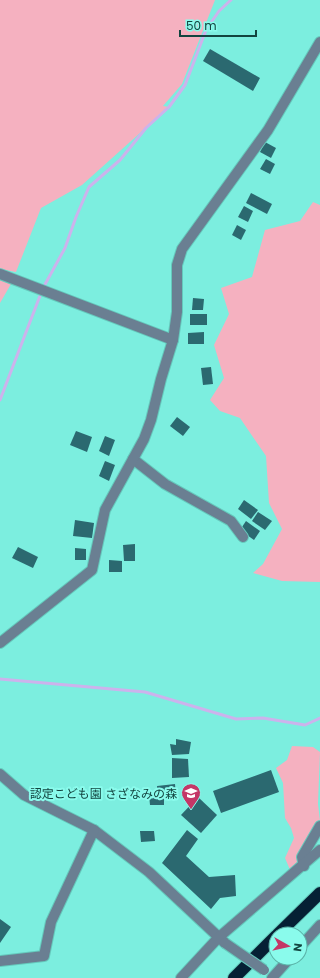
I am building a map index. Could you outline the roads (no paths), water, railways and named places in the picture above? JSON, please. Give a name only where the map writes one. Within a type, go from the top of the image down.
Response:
[{"type":"highway","points":[[286,926],[320,893]]},
{"type":"highway","points":[[234,978],[268,944]]},
{"type":"street","points":[[0,642],[92,570],[105,510],[133,460],[151,420],[161,379],[173,340],[177,312],[177,265],[182,249],[268,130],[320,42]]},
{"type":"street","points":[[0,274],[173,340]]},
{"type":"street","points":[[133,460],[165,484],[231,521],[243,537]]},
{"type":"street","points":[[0,774],[24,795],[94,830],[149,872],[222,941],[264,970],[275,977],[284,966]]},
{"type":"street","points":[[304,866],[302,857],[320,826]]},
{"type":"street","points":[[0,961],[44,956],[51,922],[94,830]]},
{"type":"street","points":[[181,978],[320,850]]},
{"type":"street","points":[[308,938],[320,925]]},
{"type":"waterway","points":[[0,400],[43,288],[65,248],[89,187],[120,160],[146,128],[169,107],[185,85],[206,30],[219,11],[231,0]]},
{"type":"waterway","points":[[0,679],[145,692],[236,719],[263,718],[305,725],[320,718]]},
{"type":"place","name":"認定こども園 さざなみの森","points":[[191,810]]}]
